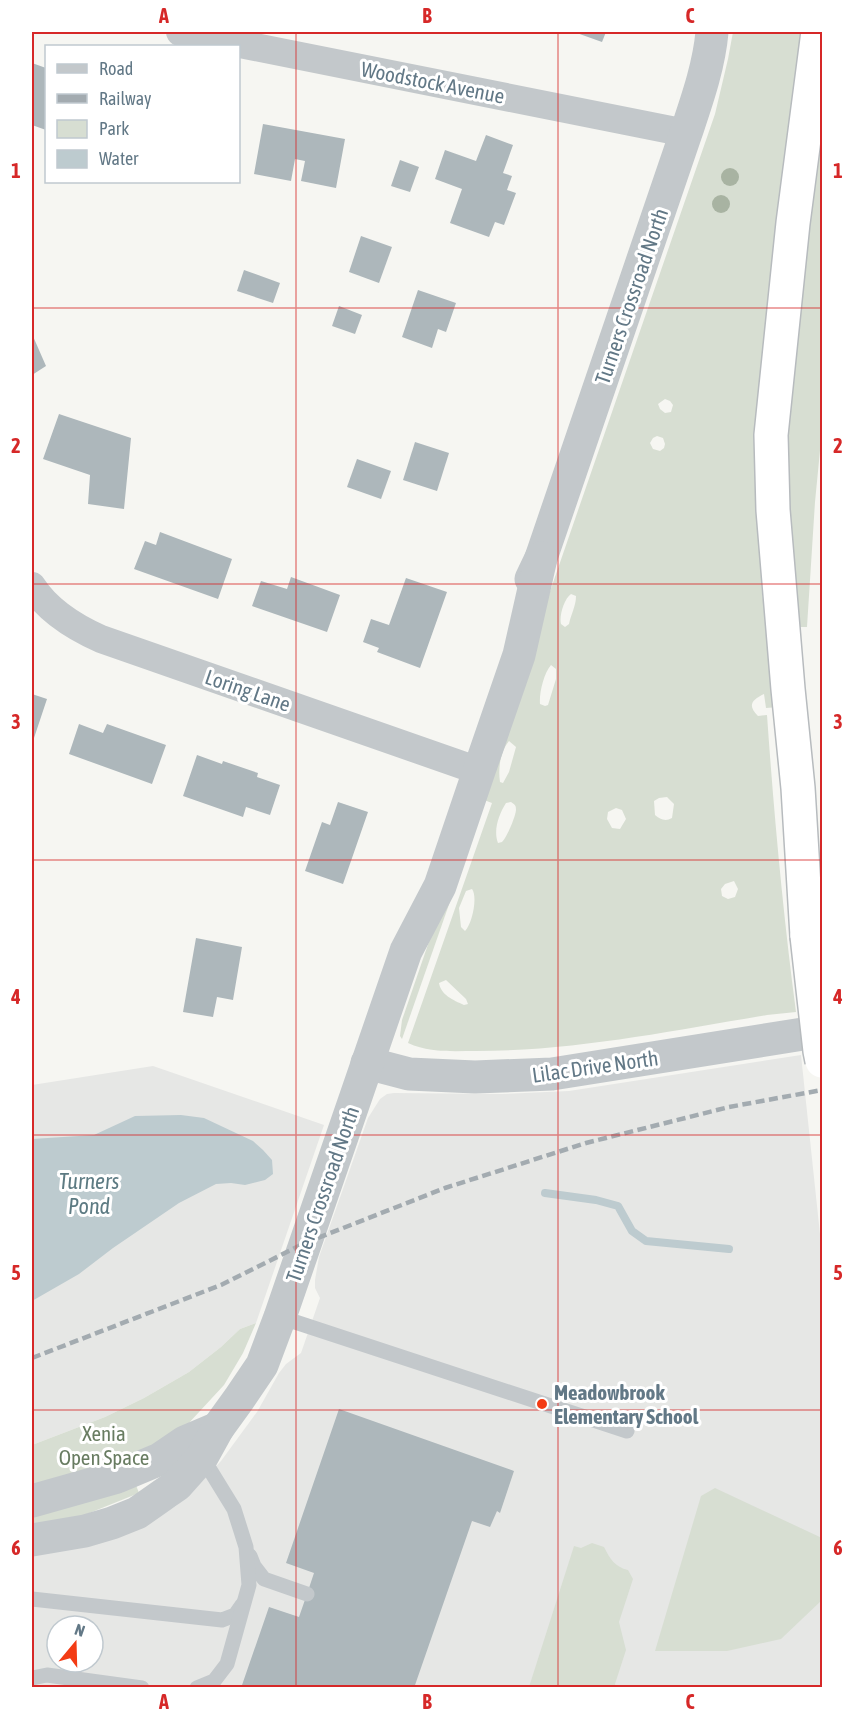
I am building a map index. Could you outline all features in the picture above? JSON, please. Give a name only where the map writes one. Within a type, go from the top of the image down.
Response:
[{"type":"highway","points":[[818,32],[793,223],[771,435],[772,510],[798,788],[807,936],[822,1061]]},
{"type":"street","name":"Woodstock Avenue","points":[[180,32],[687,133]]},
{"type":"street","name":"Turners Crossroad North","points":[[32,1540],[85,1531],[112,1523],[136,1513],[177,1485],[202,1457],[218,1428],[262,1365],[406,951],[419,878],[469,767],[499,648],[541,558],[687,133],[700,92],[711,47],[712,32]]},
{"type":"street","name":"Loring Lane","points":[[33,591],[60,616],[79,629],[101,639],[469,767]]},
{"type":"street","name":"Lilac Drive North","points":[[367,1063],[409,1074],[475,1077],[552,1074],[822,1031]]},
{"type":"street","points":[[32,1501],[117,1477],[160,1459],[184,1442],[218,1428]]},
{"type":"lane","points":[[280,1317],[627,1431]]},
{"type":"lane","points":[[202,1457],[234,1509],[254,1566],[264,1579],[307,1594]]},
{"type":"lane","points":[[197,1688],[214,1681],[227,1664],[249,1585],[246,1547]]},
{"type":"lane","points":[[249,1585],[264,1579]]},
{"type":"lane","points":[[32,1599],[222,1620],[235,1615],[244,1602]]},
{"type":"lane","points":[[222,1620],[229,1627],[233,1642]]},
{"type":"lane","points":[[32,1678],[47,1675],[142,1688]]},
{"type":"shaded area","name":"Meadowbrook Elementary School","points":[[801,1055],[822,1253],[822,1687],[32,1688],[32,1552],[153,1520],[188,1496],[221,1461],[257,1412],[279,1373],[286,1364],[301,1353],[320,1298],[315,1288],[319,1257],[368,1118],[380,1099],[387,1094],[394,1093],[502,1094],[569,1091]]},
{"type":"shaded area","points":[[153,1066],[324,1125],[256,1323],[240,1329],[189,1372],[144,1398],[105,1417],[32,1445],[32,1085]]},
{"type":"green space","points":[[733,32],[802,32],[758,407],[758,493],[762,593],[779,707],[766,708],[764,694],[752,703],[758,716],[767,715],[779,864],[796,1012],[549,1048],[450,1051],[416,1046],[408,1043],[492,803],[484,800],[480,794],[715,114]],"holes":[[[665,399],[673,405],[671,412],[665,413],[658,404]],[[657,436],[663,438],[664,448],[660,451],[653,449],[650,443],[653,438]],[[571,594],[576,596],[569,624],[565,627],[561,624],[561,617],[566,600]],[[551,665],[556,669],[556,679],[548,705],[545,706],[540,704],[540,699],[546,673]],[[509,741],[516,747],[509,772],[503,783],[500,782],[499,772],[504,750]],[[667,797],[674,804],[672,818],[663,820],[655,815],[654,801]],[[511,802],[515,806],[516,810],[508,832],[502,842],[498,843],[496,828],[506,803]],[[616,808],[622,810],[626,819],[620,829],[612,828],[607,819],[608,812]],[[734,881],[738,889],[735,897],[728,899],[722,896],[721,889],[725,884]],[[472,889],[474,893],[472,917],[465,931],[461,927],[459,908],[466,891]],[[446,980],[466,999],[468,1004],[464,1005],[452,999],[439,983]]]},
{"type":"green space","points":[[822,118],[822,430],[807,627],[793,627],[785,478],[791,364]]},
{"type":"green space","points":[[476,805],[483,807],[402,1039],[400,1036],[402,1020]]},
{"type":"green space","name":"Xenia Open Space","points":[[256,1323],[243,1353],[224,1385],[187,1425],[145,1455],[32,1492],[32,1445],[105,1417],[144,1398],[189,1372],[240,1329]]},
{"type":"green space","points":[[134,1480],[139,1493],[87,1514],[32,1530],[32,1509]]},
{"type":"green space","points":[[715,1488],[822,1538],[822,1600],[781,1639],[727,1651],[655,1651],[701,1496]]},
{"type":"green space","points":[[592,1543],[604,1547],[613,1562],[628,1570],[633,1579],[619,1622],[626,1650],[616,1687],[529,1687],[574,1546],[581,1548]]},
{"type":"water","name":"Turners Pond","points":[[181,1115],[204,1118],[253,1141],[272,1160],[273,1174],[265,1180],[245,1185],[216,1184],[179,1203],[79,1274],[32,1301],[32,1139],[94,1135],[135,1116]]},
{"type":"building","points":[[574,32],[606,32],[602,42]]},
{"type":"building","points":[[32,63],[45,68],[45,130],[32,125]]},
{"type":"building","points":[[263,124],[345,139],[336,188],[301,181],[305,161],[295,159],[291,181],[254,174]]},
{"type":"building","points":[[486,135],[513,145],[503,173],[512,176],[507,190],[516,193],[504,225],[495,222],[489,237],[450,223],[462,189],[435,179],[445,150],[476,161]]},
{"type":"building","points":[[400,160],[419,167],[410,192],[391,186]]},
{"type":"building","points":[[361,236],[392,247],[379,283],[349,272]]},
{"type":"building","points":[[244,270],[280,283],[273,303],[237,291]]},
{"type":"building","points":[[418,290],[456,303],[446,332],[438,329],[432,348],[402,337]]},
{"type":"building","points":[[339,306],[362,315],[355,334],[332,326]]},
{"type":"building","points":[[32,334],[46,366],[32,375]]},
{"type":"building","points":[[59,414],[131,438],[124,509],[88,504],[90,475],[43,459]]},
{"type":"building","points":[[415,442],[449,453],[437,491],[403,480]]},
{"type":"building","points":[[357,459],[391,471],[381,499],[347,487]]},
{"type":"building","points":[[160,532],[232,559],[218,599],[134,569],[145,541],[156,545]]},
{"type":"building","points":[[291,577],[340,595],[327,632],[252,606],[261,581],[287,589]]},
{"type":"building","points":[[406,578],[447,592],[420,668],[377,652],[379,648],[363,642],[371,619],[389,625]]},
{"type":"building","points":[[32,694],[47,699],[32,744]]},
{"type":"building","points":[[79,724],[103,733],[107,724],[166,745],[152,784],[69,754]]},
{"type":"building","points":[[197,755],[258,773],[257,777],[280,785],[270,815],[246,807],[243,817],[183,796]]},
{"type":"building","points":[[338,802],[368,812],[343,884],[305,871],[322,822],[330,825]]},
{"type":"building","points":[[196,938],[242,947],[233,1000],[217,997],[213,1017],[183,1012]]},
{"type":"building","name":"Meadowbrook Elementary School","points":[[339,1409],[514,1471],[500,1513],[497,1511],[490,1527],[472,1521],[414,1688],[241,1688],[269,1607],[299,1617],[314,1573],[286,1563]]},
{"type":"waterway","points":[[545,1193],[596,1200],[618,1206],[632,1231],[646,1241],[729,1249]]},
{"type":"railway","points":[[32,1358],[221,1285],[305,1243],[445,1188],[586,1143],[729,1107],[822,1090]]},
{"type":"place","name":"Meadowbrook Elementary School","points":[[542,1404]]}]
